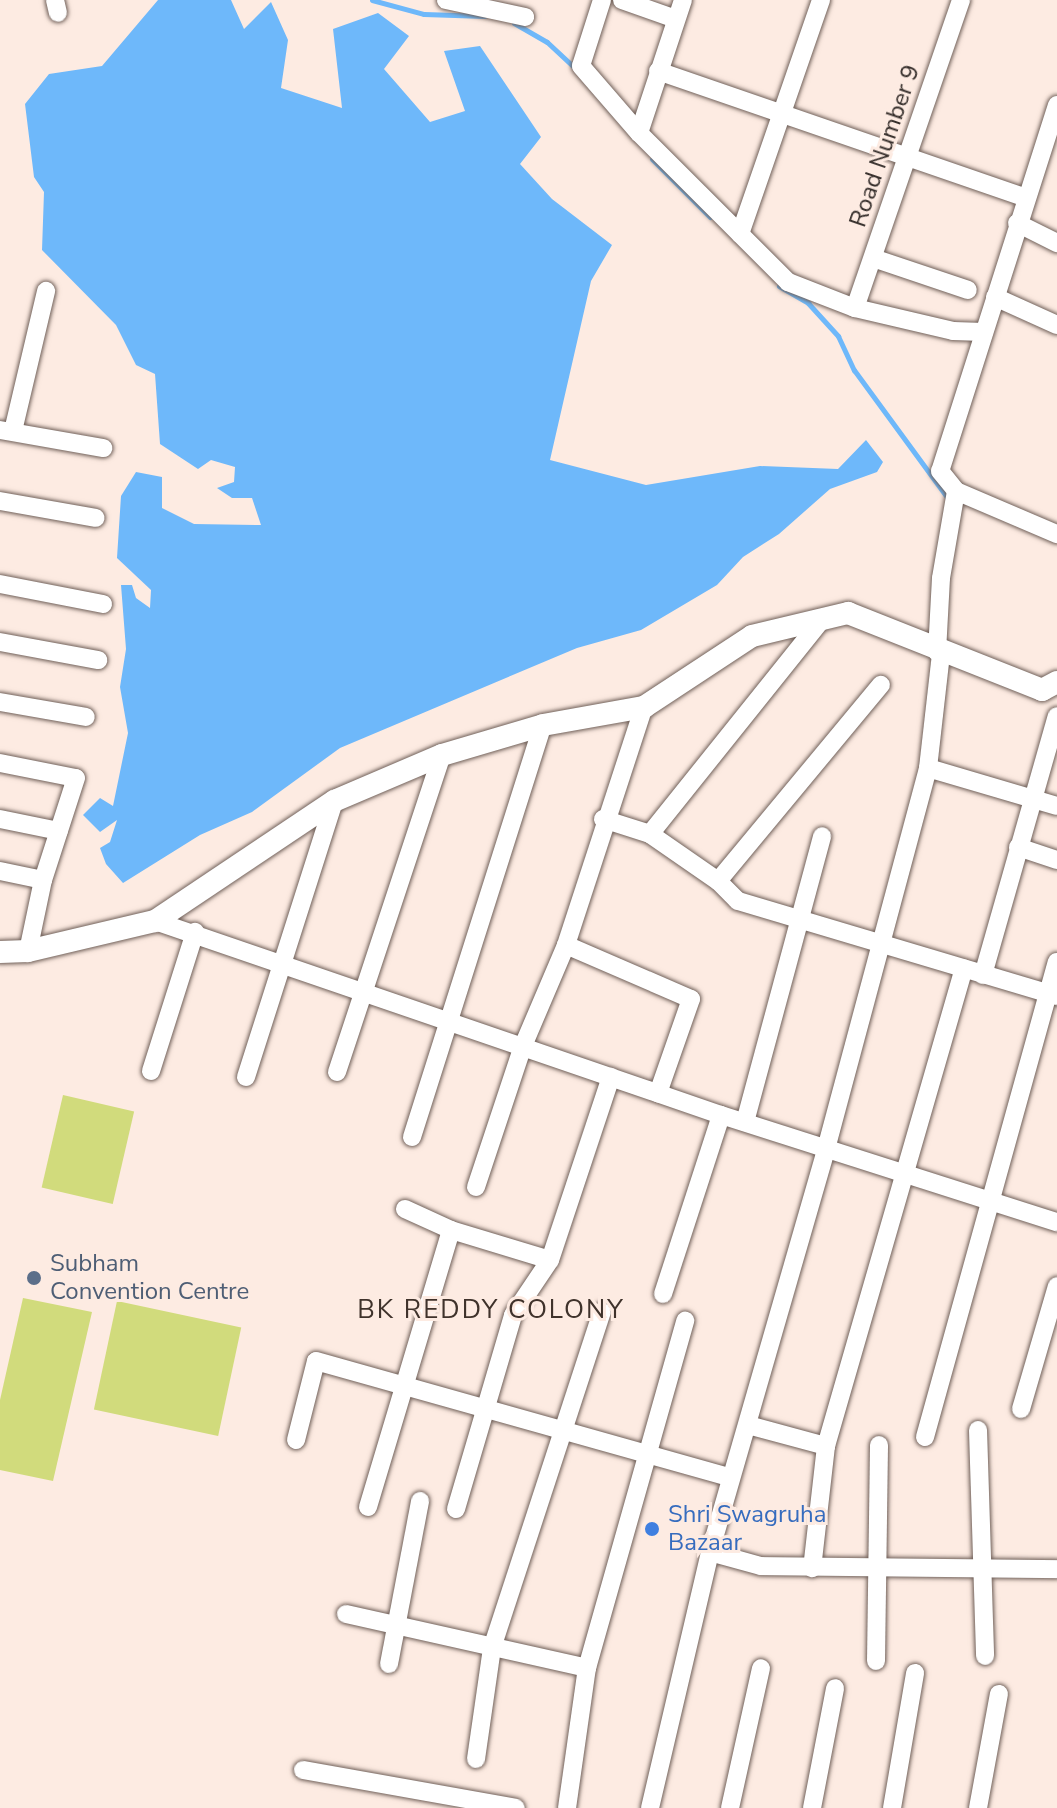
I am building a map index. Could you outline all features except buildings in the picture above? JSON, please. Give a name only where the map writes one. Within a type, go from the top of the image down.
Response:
[{"type":"street","points":[[446,0],[525,17]]},
{"type":"street","points":[[602,0],[581,66],[639,133],[788,282],[855,308],[953,331],[984,332]]},
{"type":"street","points":[[622,0],[676,19]]},
{"type":"street","points":[[639,133],[683,0]]},
{"type":"street","points":[[740,234],[821,0]]},
{"type":"street","name":"Road Number 9","points":[[855,308],[961,0]]},
{"type":"street","points":[[658,71],[1026,198]]},
{"type":"street","points":[[1057,105],[940,471],[956,491],[1057,534]]},
{"type":"street","points":[[1017,223],[1057,243]]},
{"type":"street","points":[[873,258],[968,290]]},
{"type":"street","points":[[46,291],[6,430],[103,448]]},
{"type":"street","points":[[995,297],[1057,325]]},
{"type":"street","points":[[650,1808],[710,1552],[826,1149],[928,768],[939,653],[941,578],[956,491]]},
{"type":"street","points":[[0,501],[96,518]]},
{"type":"street","points":[[0,584],[103,604]]},
{"type":"street","points":[[0,952],[28,951],[155,921],[334,801],[442,755],[543,725],[644,707],[752,636],[848,613],[939,653],[1042,690],[1057,682]]},
{"type":"street","points":[[650,834],[823,618]]},
{"type":"street","points":[[0,642],[98,660]]},
{"type":"street","points":[[718,881],[881,685]]},
{"type":"street","points":[[0,702],[86,717]]},
{"type":"street","points":[[476,1187],[523,1046],[566,945],[603,819],[644,707]]},
{"type":"street","points":[[983,975],[1057,716]]},
{"type":"street","points":[[412,1137],[543,725]]},
{"type":"street","points":[[337,1072],[442,755]]},
{"type":"street","points":[[0,763],[76,778],[43,880],[28,951]]},
{"type":"street","points":[[928,768],[1057,806]]},
{"type":"street","points":[[246,1077],[334,801]]},
{"type":"street","points":[[0,819],[59,831]]},
{"type":"street","points":[[603,819],[650,834],[718,881],[738,901],[1053,995]]},
{"type":"street","points":[[745,1122],[802,922],[822,836]]},
{"type":"street","points":[[1018,847],[1057,860]]},
{"type":"street","points":[[0,871],[43,880]]},
{"type":"street","points":[[155,921],[195,932],[721,1115],[1057,1222]]},
{"type":"street","points":[[151,1071],[195,932]]},
{"type":"street","points":[[566,945],[691,999],[658,1093]]},
{"type":"street","points":[[925,1437],[989,1200],[1053,995],[1057,962]]},
{"type":"street","points":[[812,1568],[826,1446],[964,969]]},
{"type":"street","points":[[456,1509],[513,1315],[550,1260],[611,1077]]},
{"type":"street","points":[[663,1294],[721,1115]]},
{"type":"street","points":[[405,1209],[451,1230],[550,1260]]},
{"type":"street","points":[[368,1507],[402,1385],[451,1230]]},
{"type":"street","points":[[1021,1409],[1057,1286]]},
{"type":"street","points":[[476,1759],[492,1648],[602,1312]]},
{"type":"street","points":[[567,1808],[587,1668],[685,1321]]},
{"type":"street","points":[[296,1440],[316,1361],[731,1478]]},
{"type":"street","points":[[748,1425],[826,1446]]},
{"type":"street","points":[[978,1430],[985,1656]]},
{"type":"street","points":[[876,1661],[879,1445]]},
{"type":"street","points":[[389,1664],[420,1501]]},
{"type":"street","points":[[710,1552],[761,1566],[879,1568],[984,1565],[1057,1569]]},
{"type":"street","points":[[346,1614],[587,1668]]},
{"type":"street","points":[[730,1808],[761,1668]]},
{"type":"street","points":[[892,1808],[915,1673]]},
{"type":"street","points":[[812,1808],[835,1688]]},
{"type":"street","points":[[978,1808],[999,1694]]},
{"type":"street","points":[[303,1770],[516,1808]]},
{"type":"green space","points":[[63,1095],[134,1111],[113,1204],[42,1188]]},
{"type":"green space","points":[[23,1298],[92,1312],[53,1481],[0,1470],[0,1400]]},
{"type":"green space","points":[[117,1301],[241,1327],[218,1436],[94,1410]]},
{"type":"water","points":[[158,0],[231,0],[244,29],[271,2],[288,40],[281,88],[342,108],[333,29],[378,13],[409,36],[384,69],[430,122],[465,111],[444,51],[480,46],[541,137],[520,164],[552,199],[612,245],[591,281],[550,460],[646,485],[760,466],[838,469],[866,440],[883,462],[877,472],[830,489],[779,534],[743,557],[717,585],[641,630],[577,648],[340,748],[252,812],[200,835],[123,883],[106,864],[100,848],[110,842],[117,820],[100,832],[83,815],[100,798],[113,806],[128,733],[120,687],[126,649],[121,585],[132,585],[136,598],[150,608],[151,590],[117,558],[121,496],[136,472],[162,477],[162,508],[194,524],[261,525],[252,498],[232,498],[217,488],[234,482],[235,467],[211,460],[198,469],[160,444],[155,374],[136,365],[116,325],[42,250],[44,192],[34,177],[25,104],[49,74],[102,66]]},
{"type":"waterway","points":[[372,0],[424,14],[485,16]]},
{"type":"waterway","points":[[514,23],[547,42],[576,69]]},
{"type":"waterway","points":[[652,159],[710,217]]},
{"type":"waterway","points":[[779,286],[808,303],[838,336],[854,370],[950,501]]},
{"type":"place","name":"Subham Convention Centre","points":[[34,1278]]},
{"type":"place","name":"Shri Swagruha Bazaar","points":[[652,1529]]},
{"type":"district","name":"BK REDDY COLONY","points":[[491,1310]]}]
